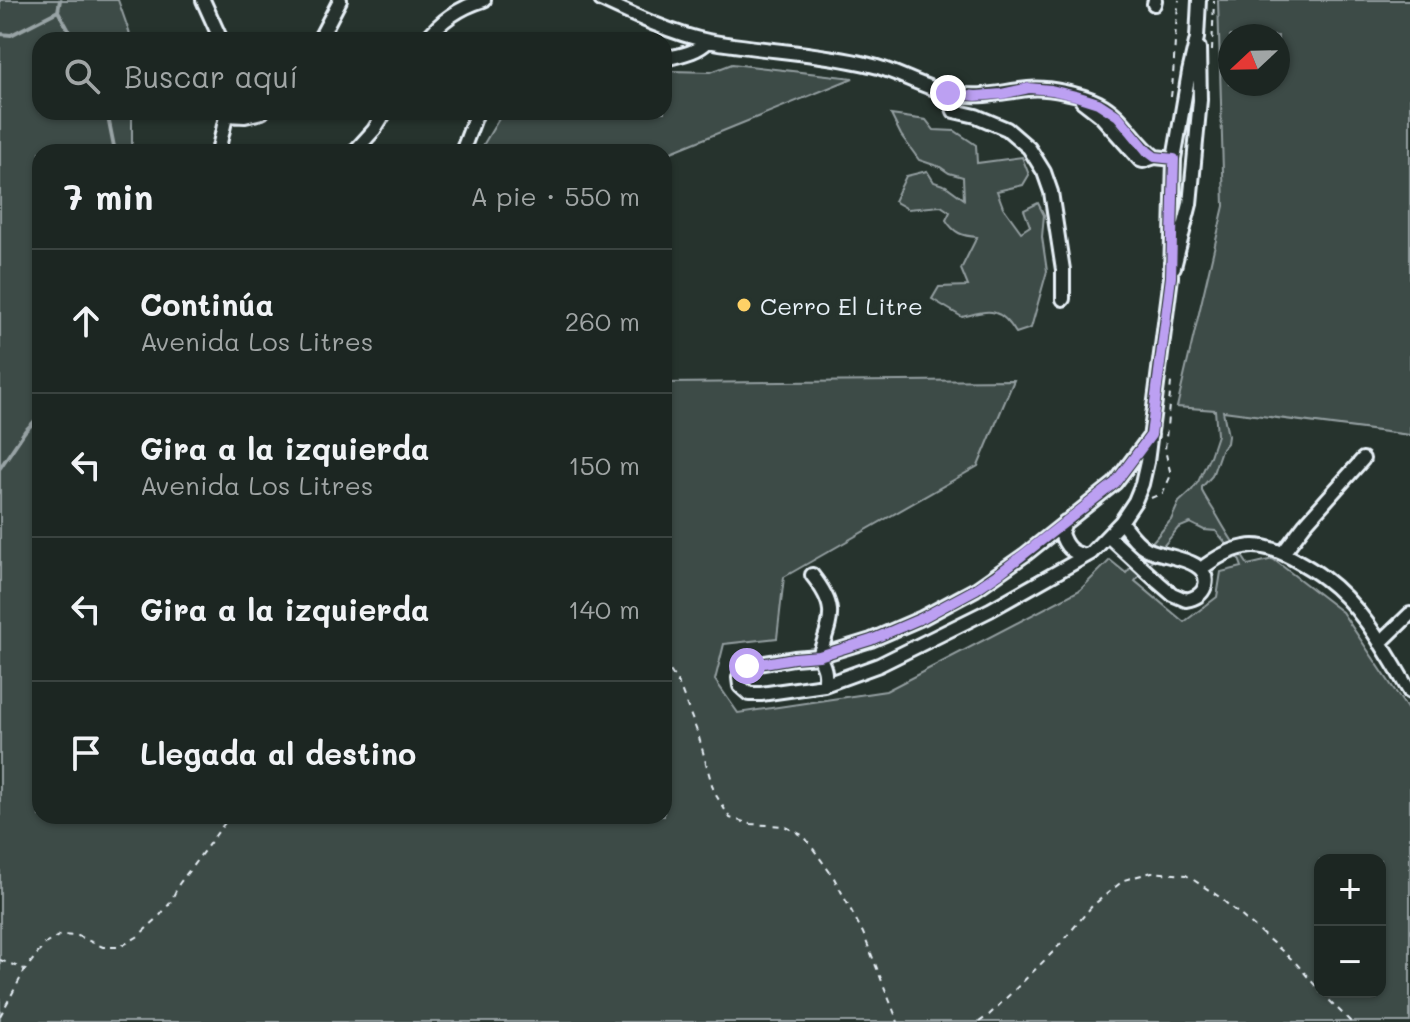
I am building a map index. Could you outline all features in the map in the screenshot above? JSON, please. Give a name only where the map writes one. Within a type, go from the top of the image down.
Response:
[{"type":"street","points":[[203,0],[217,32]]},
{"type":"street","points":[[323,32],[340,0]]},
{"type":"street","points":[[434,32],[448,17],[484,0]]},
{"type":"street","points":[[601,0],[708,41],[872,65],[948,93],[976,96],[1029,88],[1076,96],[1098,103],[1118,116],[1155,157],[1174,159]]},
{"type":"street","points":[[1151,435],[1115,483],[1001,572],[950,604],[871,640],[819,656],[747,666],[741,671],[740,686],[749,694],[791,691],[824,685],[879,665],[990,610],[1086,556],[1121,522],[1142,484],[1151,435],[1178,228],[1174,159],[1197,38],[1199,0]]},
{"type":"street","points":[[1178,228],[1190,204],[1200,100],[1197,38]]},
{"type":"street","points":[[672,57],[703,46],[708,41]]},
{"type":"street","points":[[948,93],[954,111],[1007,129],[1029,148],[1044,172],[1051,192],[1063,270],[1063,299]]},
{"type":"street","points":[[1185,98],[1200,100]]},
{"type":"street","points":[[220,144],[226,120]]},
{"type":"street","points":[[361,144],[380,120]]},
{"type":"street","points":[[465,144],[474,120]]},
{"type":"street","points":[[1283,553],[1363,459]]},
{"type":"street","points":[[1115,483],[1131,491],[1135,501]]},
{"type":"street","points":[[1065,522],[1061,533],[1067,548],[1086,556]]},
{"type":"street","points":[[1108,536],[1172,594],[1186,600],[1198,597],[1204,588],[1205,577],[1194,562],[1160,555],[1145,548],[1121,522]]},
{"type":"street","points":[[1201,569],[1214,559],[1247,546],[1263,547],[1283,553],[1326,578],[1350,601],[1410,692]]},
{"type":"street","points":[[812,575],[824,589],[831,605],[831,617],[819,656],[826,675],[824,685]]},
{"type":"street","points":[[1380,643],[1410,614]]},
{"type":"path","points":[[1170,106],[1179,0]]},
{"type":"path","points":[[672,674],[698,734],[714,792],[730,818],[751,824],[784,826],[804,836],[834,878],[863,933],[898,1022]]},
{"type":"path","points":[[0,1016],[25,970],[45,944],[60,935],[78,936],[103,947],[120,947],[137,937],[170,903],[179,884],[224,824]]},
{"type":"path","points":[[979,1022],[1056,949],[1092,906],[1124,880],[1152,872],[1186,875],[1218,896],[1295,962],[1314,985]]},
{"type":"path","points":[[0,960],[25,970]]},
{"type":"path","points":[[1326,998],[1351,1022]]},
{"type":"shaded area","points":[[0,0],[118,0],[129,32],[32,32],[32,120],[132,120],[132,144],[32,144],[32,824],[672,824],[672,383],[1014,380],[978,466],[784,577],[777,638],[724,644],[715,680],[738,713],[886,691],[1080,590],[1110,560],[1126,573],[1171,520],[1179,502],[1198,482],[1217,435],[1215,410],[1177,407],[1224,206],[1221,96],[1290,96],[1290,24],[1219,24],[1218,0],[1410,0],[1410,435],[1223,411],[1227,443],[1202,491],[1248,565],[1273,559],[1342,612],[1410,713],[1410,1022],[0,1022]],"holes":[[[1190,523],[1204,530],[1216,531],[1242,567],[1221,572],[1217,597],[1184,622],[1135,581],[1178,528]]]},
{"type":"shaded area","points":[[732,64],[853,78],[672,152],[672,144],[484,144],[498,120],[672,120],[672,71],[711,72]]},
{"type":"shaded area","points":[[891,115],[926,120],[934,130],[955,131],[976,145],[977,163],[1022,157],[1029,175],[1023,185],[997,191],[1003,207],[1021,232],[1030,226],[1024,210],[1038,203],[1044,215],[1042,237],[1047,271],[1031,328],[1016,333],[999,314],[987,312],[962,317],[932,299],[939,287],[968,286],[961,269],[977,237],[955,231],[946,220],[950,212],[941,206],[908,209],[894,201],[906,176],[927,171],[934,182],[946,186],[964,199],[963,177],[919,160]]},
{"type":"waterway","points":[[0,34],[11,35],[58,11],[60,0]]},
{"type":"waterway","points":[[58,11],[70,32]]},
{"type":"waterway","points":[[109,120],[113,144]]},
{"type":"waterway","points":[[0,468],[32,424]]},
{"type":"place","name":"Cerro El Litre","points":[[744,305]]},
{"type":"route","points":[[747,666],[819,656],[871,640],[950,604],[1026,554],[1115,483],[1151,435],[1171,277],[1174,159],[1155,157],[1118,116],[1098,103],[1076,96],[1029,88],[976,96],[948,93]]}]
